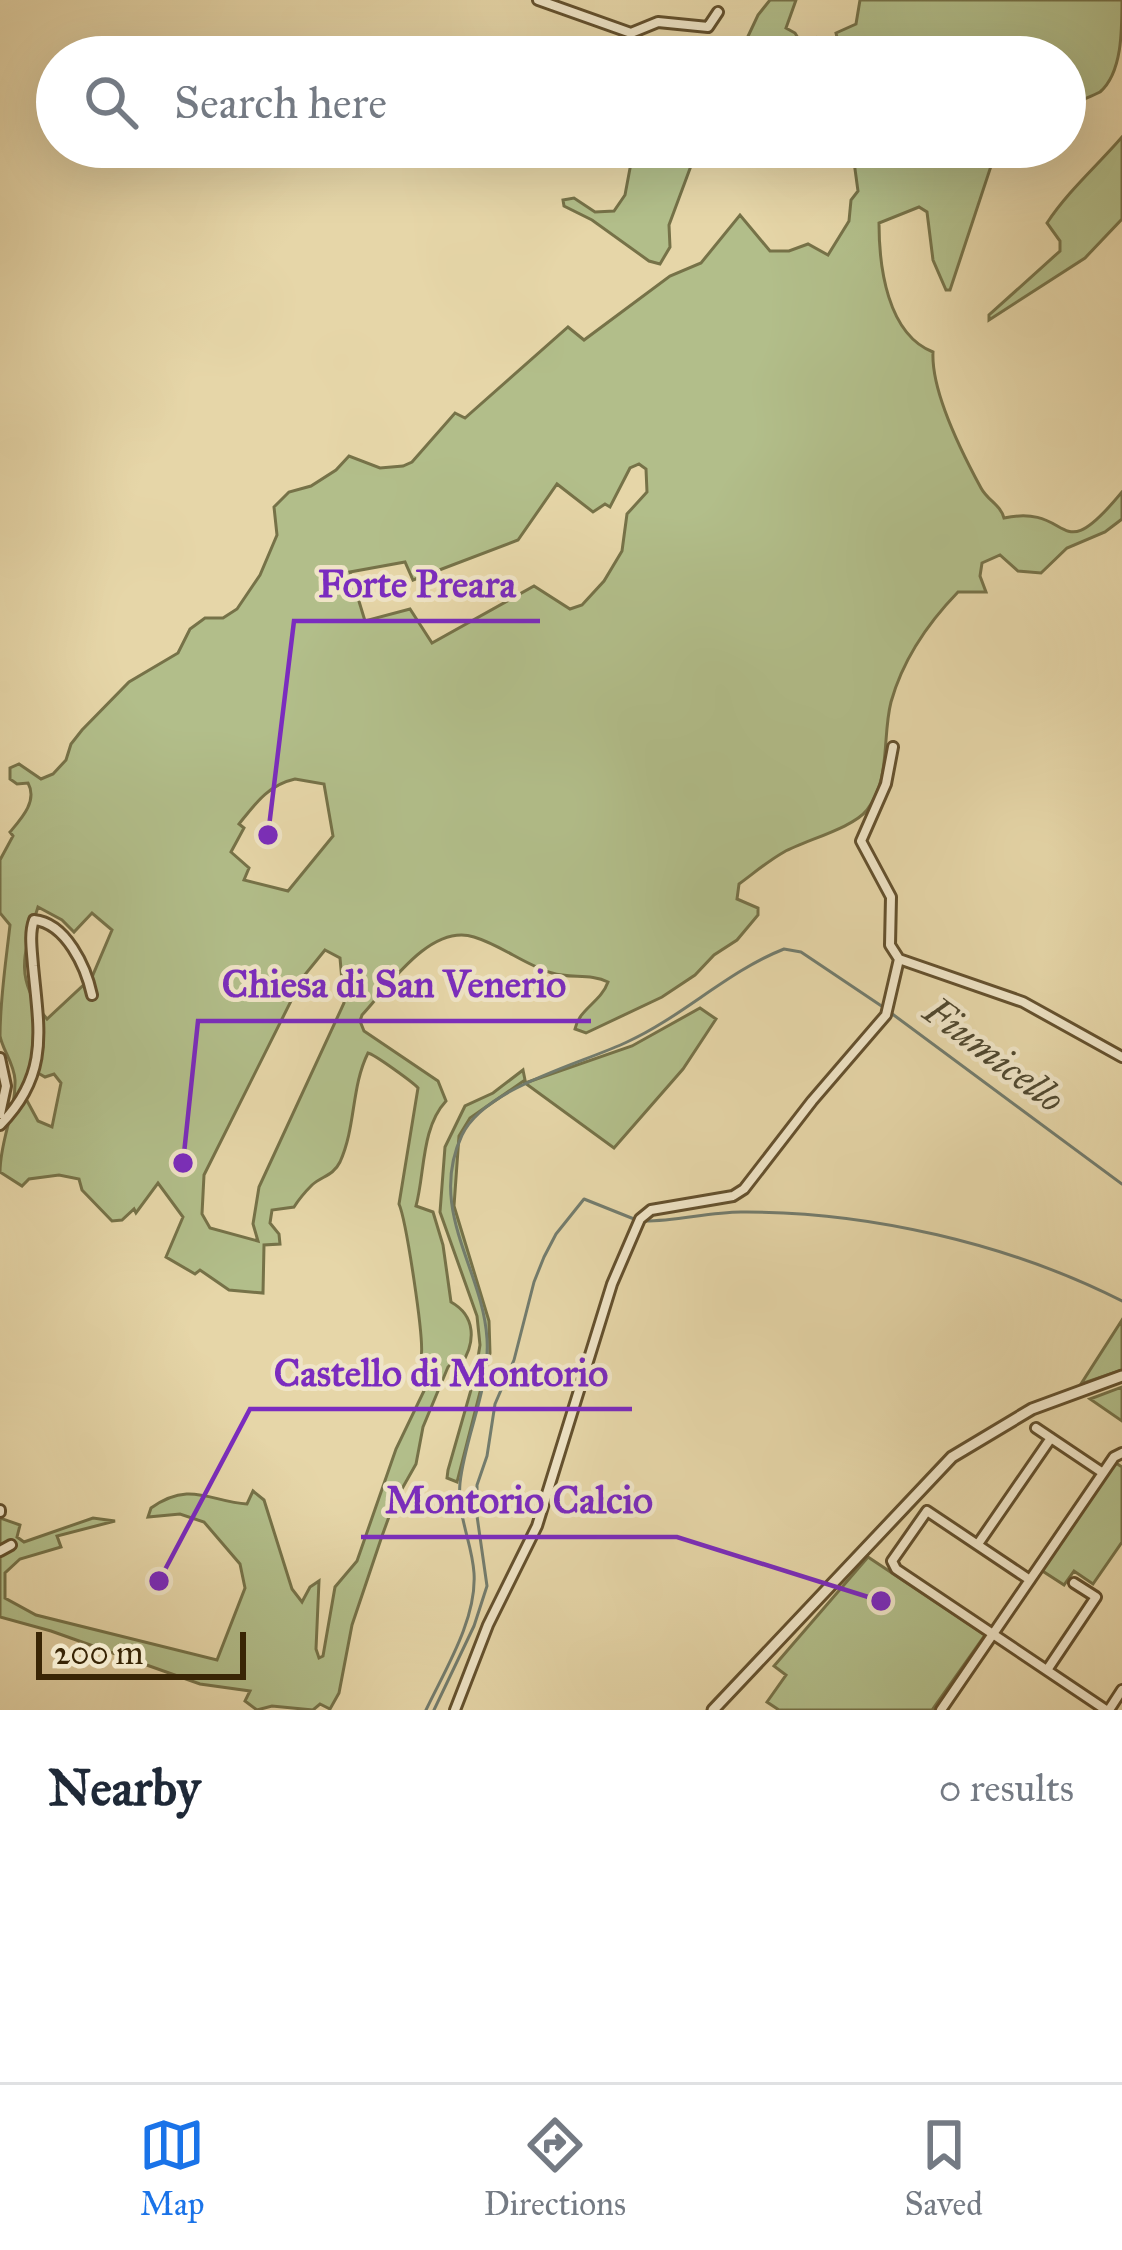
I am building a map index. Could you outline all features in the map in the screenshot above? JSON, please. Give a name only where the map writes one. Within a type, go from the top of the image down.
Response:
[{"type":"street","points":[[538,0],[632,33],[658,22],[709,28],[718,12]]},
{"type":"street","points":[[893,746],[886,784],[861,842],[892,902],[890,945],[899,959],[1023,1002],[1122,1058]]},
{"type":"street","points":[[0,1125],[30,1084],[41,1032],[32,955],[34,920],[49,921],[59,929],[88,975],[92,995]]},
{"type":"street","points":[[454,1710],[488,1624],[537,1526],[612,1284],[640,1219],[651,1210],[733,1196],[744,1189],[886,1015],[899,959]]},
{"type":"street","points":[[0,1058],[6,1086],[0,1114]]},
{"type":"street","points":[[713,1710],[952,1457],[1032,1408],[1122,1376]]},
{"type":"street","points":[[1036,1428],[1103,1473]]},
{"type":"street","points":[[978,1544],[1051,1438]]},
{"type":"street","points":[[941,1710],[1103,1473],[1122,1453]]},
{"type":"street","points":[[1030,1580],[927,1511],[892,1561],[896,1569],[1107,1710],[1122,1690]]},
{"type":"street","points":[[0,1551],[11,1545]]},
{"type":"street","points":[[1047,1670],[1096,1597],[1074,1582]]},
{"type":"green space","points":[[770,0],[796,0],[786,28],[797,36],[748,36]]},
{"type":"green space","points":[[860,0],[1122,0],[1119,50],[1113,74],[1100,92],[1086,98],[1086,36],[836,33],[856,24]]},
{"type":"green space","points":[[1122,137],[1122,219],[1085,258],[989,320],[1060,251],[1060,241],[1047,223]]},
{"type":"green space","points":[[630,168],[690,168],[669,225],[670,247],[660,264],[564,206],[563,200],[574,198],[595,212],[614,211],[625,195]]},
{"type":"green space","points":[[855,168],[990,168],[950,290],[933,260],[927,212],[919,207],[879,223],[889,297],[905,330],[933,352],[949,422],[981,488],[1004,518],[1043,519],[1074,532],[1101,516],[1122,492],[1122,519],[1067,548],[1041,573],[1018,571],[1000,555],[982,563],[980,576],[986,592],[958,592],[926,630],[902,671],[888,715],[880,785],[867,810],[840,828],[784,852],[739,884],[737,899],[758,908],[758,915],[737,940],[662,997],[586,1033],[575,1029],[577,1022],[608,982],[552,973],[484,941],[458,935],[442,939],[411,960],[362,1015],[364,1031],[438,1081],[446,1101],[428,1137],[416,1206],[433,1212],[451,1302],[469,1322],[471,1339],[461,1365],[453,1362],[448,1367],[423,1427],[416,1464],[394,1503],[352,1625],[339,1693],[330,1709],[320,1704],[313,1710],[272,1706],[257,1710],[245,1701],[250,1691],[200,1684],[0,1617],[0,1518],[20,1525],[17,1537],[24,1542],[93,1518],[115,1521],[57,1536],[61,1547],[20,1559],[5,1573],[5,1598],[36,1615],[217,1660],[245,1588],[240,1564],[204,1522],[180,1514],[148,1517],[151,1508],[177,1495],[247,1504],[253,1491],[264,1500],[292,1589],[302,1602],[319,1581],[316,1649],[319,1658],[323,1656],[335,1587],[357,1561],[396,1449],[434,1370],[421,1357],[414,1281],[399,1204],[418,1088],[368,1053],[337,1167],[312,1185],[294,1207],[272,1210],[270,1223],[280,1244],[264,1245],[263,1293],[229,1290],[200,1270],[195,1274],[166,1257],[183,1217],[158,1183],[136,1213],[134,1209],[122,1220],[112,1221],[82,1190],[79,1179],[59,1175],[29,1179],[22,1186],[0,1172],[15,1080],[0,1036],[10,925],[0,913],[0,860],[31,796],[28,783],[10,779],[10,768],[19,764],[41,779],[53,774],[82,730],[129,682],[178,653],[190,629],[205,618],[223,618],[237,609],[260,575],[277,535],[274,507],[289,492],[311,486],[349,456],[380,468],[412,462],[455,413],[465,418],[568,327],[584,340],[670,276],[701,263],[740,215],[770,251],[808,244],[828,255],[849,221],[851,200],[858,191]],"holes":[[[639,464],[646,469],[647,492],[627,514],[622,551],[582,605],[570,609],[534,586],[432,643],[410,609],[365,621],[350,572],[405,562],[413,580],[518,540],[557,484],[593,512],[605,504],[610,507],[630,468]],[[295,779],[324,784],[333,836],[288,891],[244,880],[249,868],[231,852],[244,828],[239,824],[263,796]],[[38,907],[74,932],[92,913],[112,930],[92,977],[47,1019],[29,991],[24,965]],[[325,950],[340,958],[344,1003],[259,1187],[253,1224],[258,1241],[210,1228],[202,1214],[204,1175],[303,977]],[[38,1073],[54,1074],[61,1083],[52,1127],[38,1121],[25,1097]]]},
{"type":"green space","points":[[700,1008],[716,1019],[683,1069],[614,1148],[525,1083],[632,1046]]},
{"type":"green space","points":[[523,1070],[525,1080],[470,1118],[459,1136],[454,1206],[489,1321],[490,1353],[457,1482],[447,1478],[448,1470],[480,1345],[477,1316],[440,1212],[445,1147],[465,1106],[493,1093]]},
{"type":"green space","points":[[1122,1320],[1122,1370],[1081,1384]]},
{"type":"green space","points":[[1122,1387],[1122,1421],[1090,1399]]},
{"type":"green space","points":[[1116,1463],[1122,1467],[1122,1542],[1093,1584],[1074,1571],[1064,1585],[1041,1570]]},
{"type":"green space","points":[[868,1557],[985,1635],[932,1710],[779,1710],[767,1702],[786,1675],[774,1666]]},
{"type":"waterway","name":"Fiumicello","points":[[426,1710],[458,1644],[474,1590],[460,1483],[485,1376],[487,1339],[453,1214],[453,1162],[462,1135],[474,1118],[512,1090],[647,1032],[744,969],[784,949],[801,952],[883,1007]]},
{"type":"waterway","name":"Fiumicello","points":[[891,1013],[1122,1184]]},
{"type":"waterway","points":[[434,1710],[474,1626],[487,1586],[477,1485],[495,1404],[514,1360],[544,1257],[584,1199],[634,1219]]},
{"type":"waterway","points":[[641,1221],[741,1212],[888,1225],[1033,1263],[1122,1301]]},
{"type":"place","name":"Forte Preara","points":[[268,835]]},
{"type":"place","name":"Chiesa di San Venerio","points":[[183,1163]]},
{"type":"place","name":"Castello di Montorio","points":[[159,1581]]},
{"type":"place","name":"Montorio Calcio","points":[[881,1601]]}]
